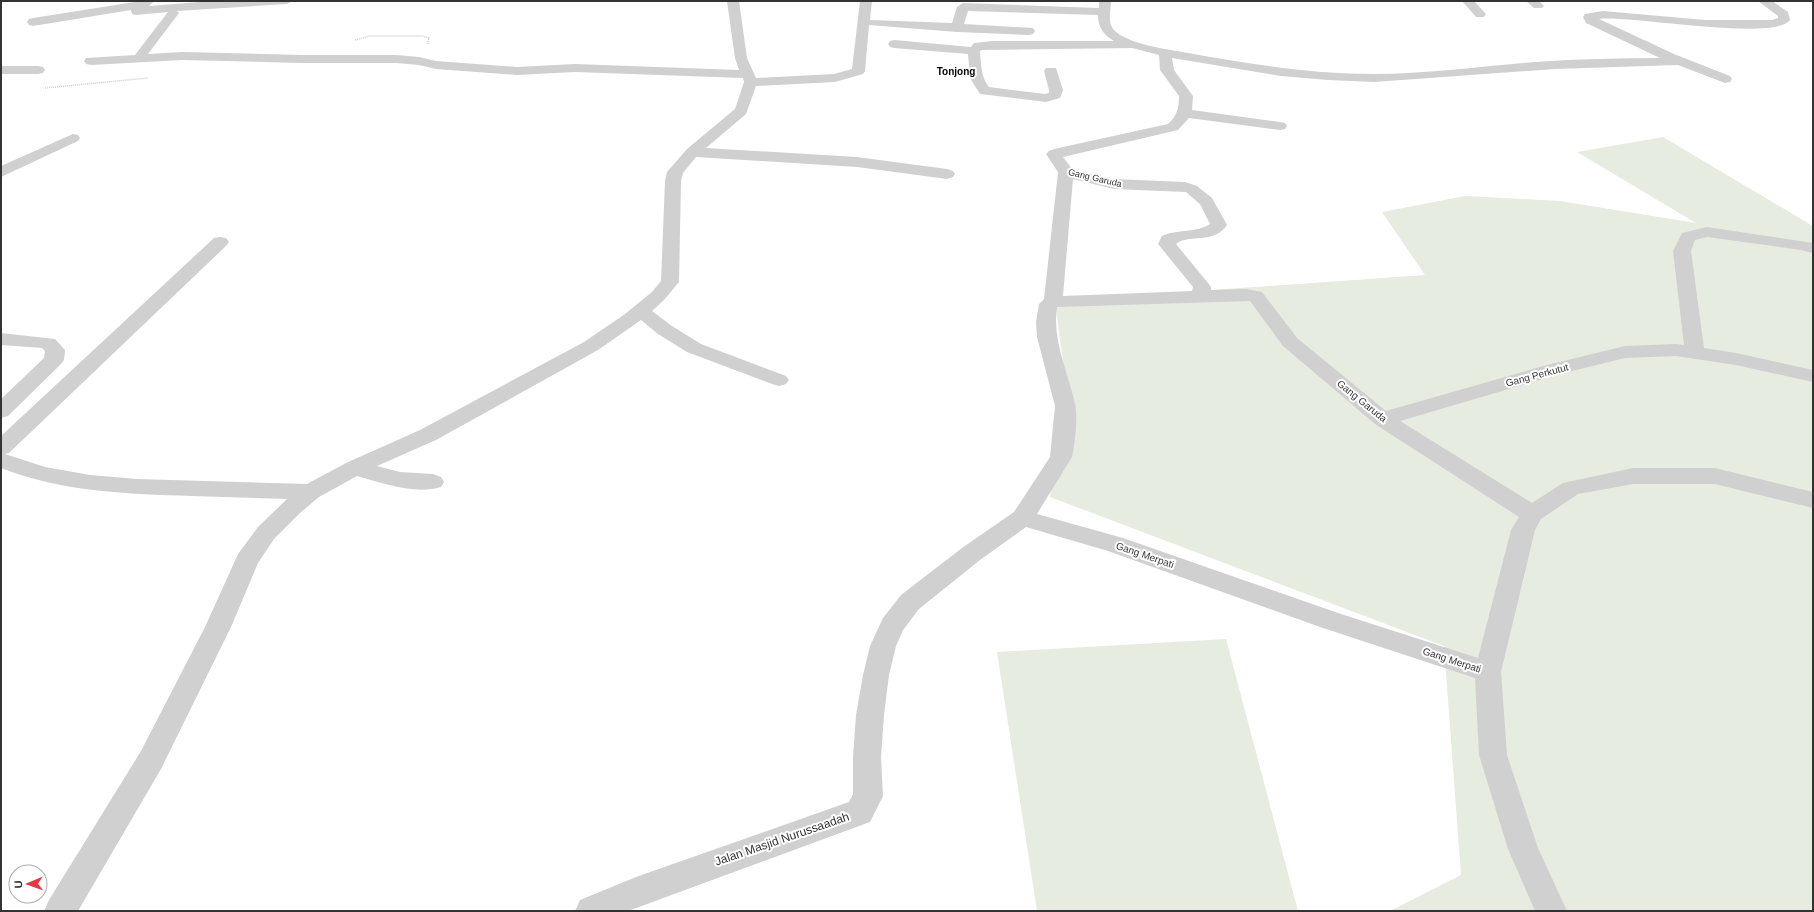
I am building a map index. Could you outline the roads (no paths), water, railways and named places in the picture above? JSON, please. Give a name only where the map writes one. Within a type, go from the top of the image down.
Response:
[{"type":"street","points":[[146,3],[136,11],[204,3],[287,1]]},
{"type":"street","points":[[60,911],[151,760],[218,627],[247,560],[266,532],[311,492],[354,468],[428,435],[520,386],[590,346],[640,311],[658,296],[670,282],[673,181],[675,172],[692,152],[740,111],[750,78],[741,58],[733,1]]},
{"type":"street","points":[[91,61],[182,56],[288,59],[396,59],[419,61],[436,65],[516,71],[574,68],[750,78],[835,78],[858,70],[866,1]]},
{"type":"street","points":[[1468,1],[1480,14]]},
{"type":"street","points":[[1725,79],[1590,20],[1589,17],[1603,15],[1705,24],[1773,24],[1784,20],[1784,15],[1778,9],[1764,1]]},
{"type":"street","points":[[33,22],[146,3]]},
{"type":"street","points":[[957,28],[963,7],[1105,6],[1104,23],[1110,32]]},
{"type":"street","points":[[138,59],[173,13]]},
{"type":"street","points":[[874,23],[1041,32]]},
{"type":"street","points":[[1096,32],[1110,32],[1136,45],[1165,53],[1240,67],[1329,76],[1375,78],[1544,66],[1681,61]]},
{"type":"street","points":[[894,44],[974,51]]},
{"type":"street","points":[[1051,71],[1056,90],[1055,95],[1052,97],[1046,98],[985,92],[980,86],[976,74],[974,51],[978,46],[993,45],[1136,45]]},
{"type":"street","points":[[1165,53],[1167,70],[1186,96],[1185,113],[1280,126]]},
{"type":"street","points":[[1,70],[38,70]]},
{"type":"street","name":"Gang Garuda","points":[[1185,113],[1180,122],[1174,127],[1115,142],[1054,154],[1066,172],[1114,184],[1190,188],[1200,194],[1210,207],[1219,225],[1212,231],[1203,234],[1173,236],[1168,240],[1167,244],[1202,287],[1201,296]]},
{"type":"street","points":[[1,172],[73,138]]},
{"type":"street","points":[[692,152],[857,162],[947,174]]},
{"type":"street","points":[[1022,518],[1061,457],[1064,448],[1065,406],[1050,351],[1045,322],[1048,304],[1053,302],[1062,235],[1066,172]]},
{"type":"street","points":[[1695,353],[1682,251],[1688,237],[1707,232],[1802,245],[1813,248]]},
{"type":"street","points":[[1,448],[220,242]]},
{"type":"street","name":"Gang Garuda","points":[[1053,302],[1201,296],[1256,296],[1290,342],[1382,418],[1532,514]]},
{"type":"street","points":[[640,311],[665,330],[694,348],[779,380]]},
{"type":"street","points":[[1,339],[48,344],[55,350],[54,360],[1,412]]},
{"type":"street","name":"Gang Perkutut","points":[[1382,418],[1554,370],[1625,352],[1676,350],[1736,359],[1813,376]]},
{"type":"street","points":[[1,460],[42,475],[94,484],[311,492]]},
{"type":"street","points":[[354,468],[400,480],[433,482]]},
{"type":"street","points":[[1550,911],[1523,849],[1493,755],[1488,672],[1523,530],[1532,514],[1571,488],[1633,476],[1715,476],[1813,500]]},
{"type":"street","name":"Gang Merpati","points":[[1022,518],[1115,544],[1329,620],[1488,672]]},
{"type":"street","name":"Jalan Masjid Nurussaadah","points":[[591,911],[636,892],[859,812],[868,796],[867,757],[870,715],[876,675],[883,646],[892,624],[910,602],[971,554],[1022,518]]},
{"type":"district","name":"Tonjong","points":[[956,71]]}]
